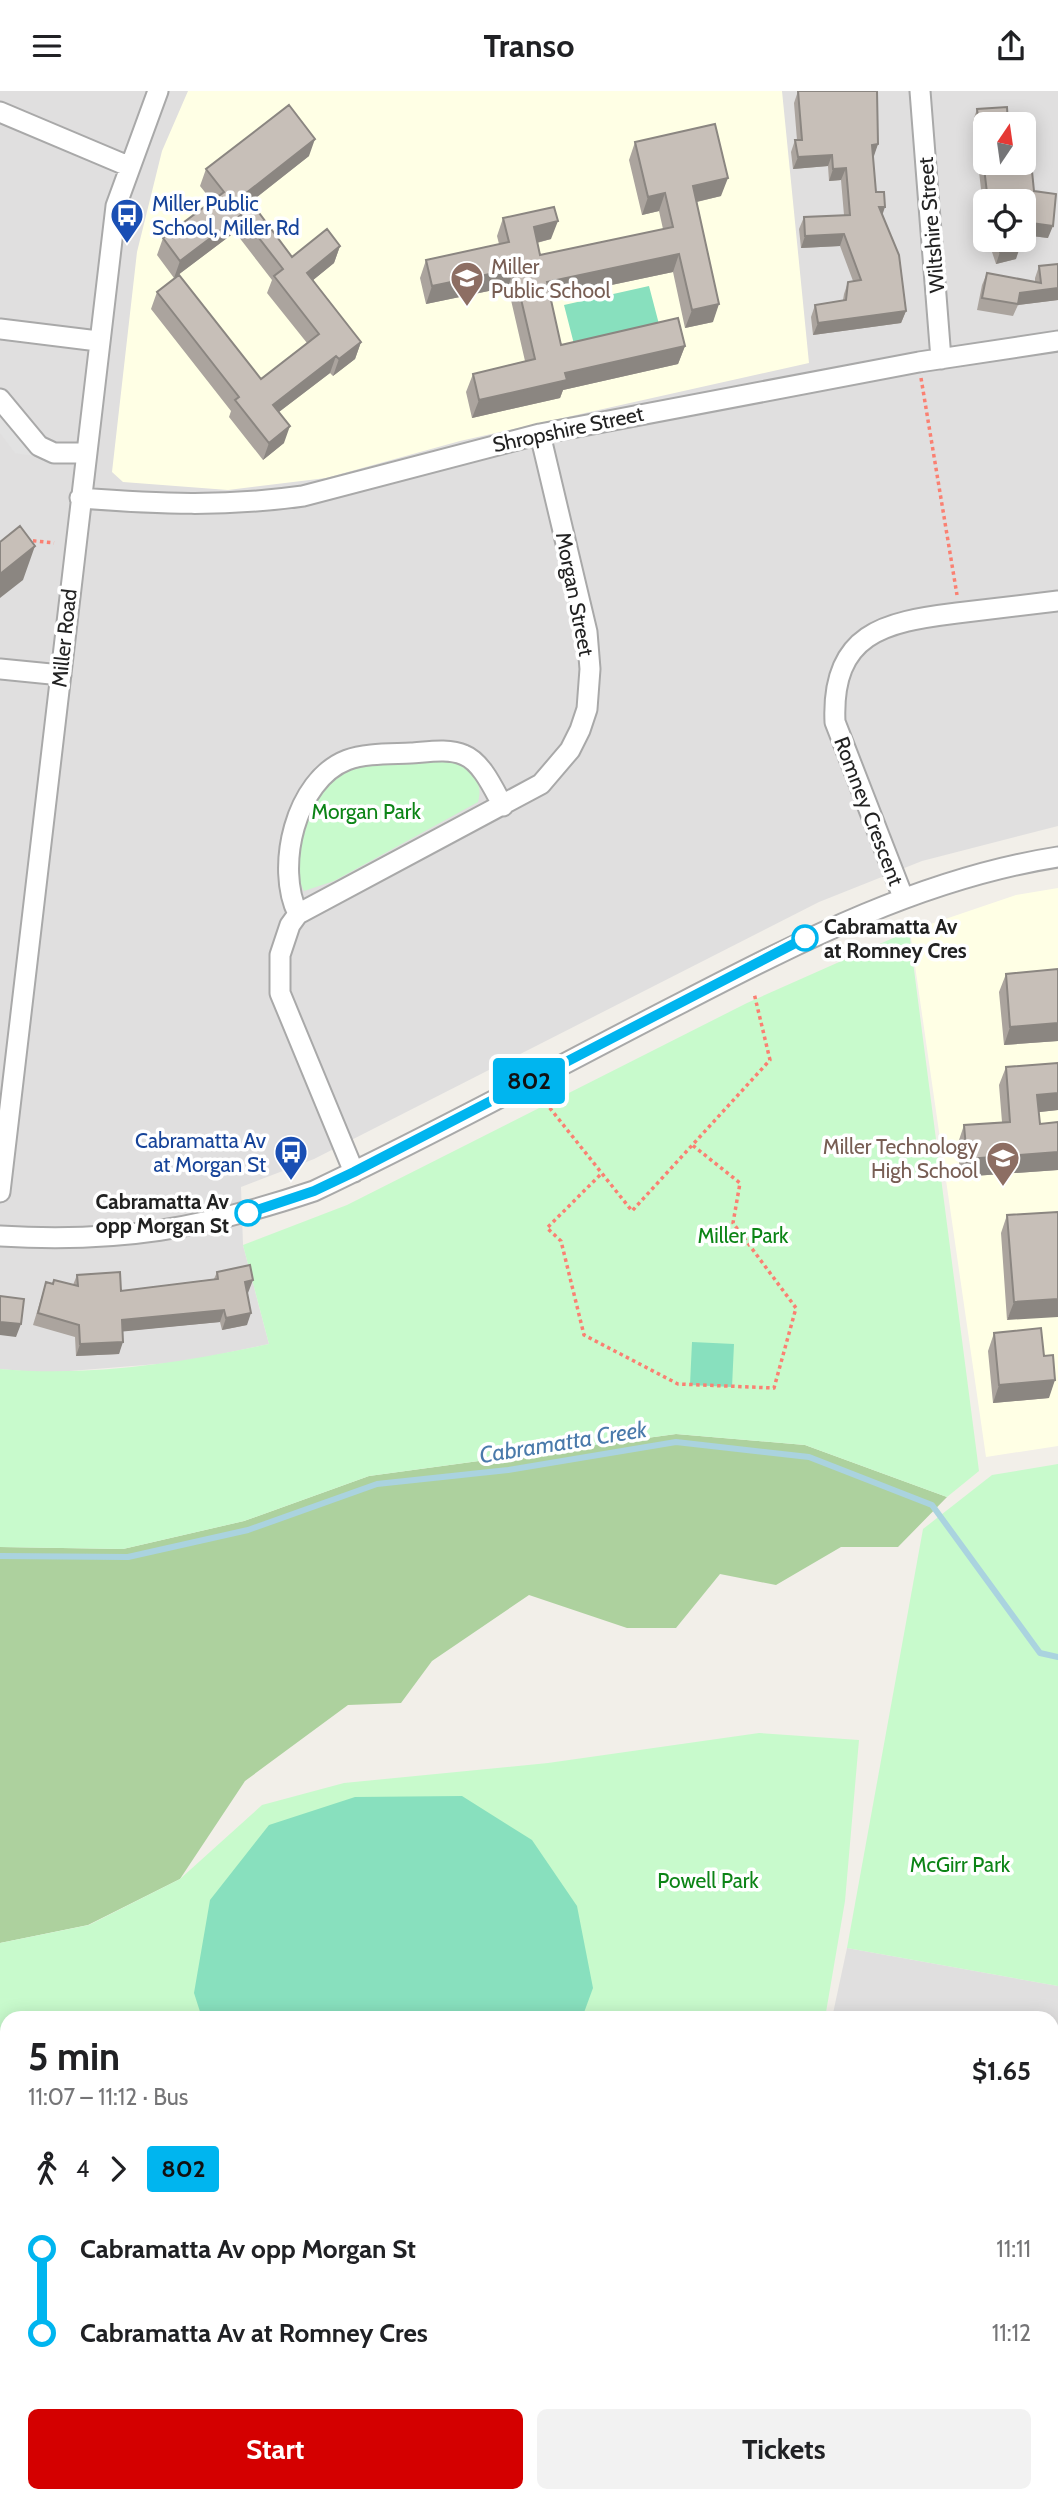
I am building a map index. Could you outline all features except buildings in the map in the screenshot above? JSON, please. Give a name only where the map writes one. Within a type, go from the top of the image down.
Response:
[{"type":"street","name":"Miller Road","points":[[0,1192],[98,341],[116,206],[128,166],[158,91]]},
{"type":"street","name":"Wiltshire Street","points":[[920,91],[941,359]]},
{"type":"street","points":[[0,112],[128,166]]},
{"type":"street","points":[[0,329],[98,341]]},
{"type":"street","name":"Shropshire Street","points":[[80,498],[178,506],[303,496],[540,433],[919,362],[1058,341]]},
{"type":"street","points":[[0,399],[39,446],[54,453],[85,453]]},
{"type":"street","name":"Morgan Street","points":[[298,913],[541,784],[570,750],[587,709],[590,669],[587,632],[540,433]]},
{"type":"street","name":"Romney Crescent","points":[[903,897],[835,722],[834,703],[846,663],[859,644],[890,624],[1058,601]]},
{"type":"street","points":[[0,669],[61,675]]},
{"type":"street","points":[[354,1172],[281,993],[280,955],[290,925],[298,913],[290,898],[288,878],[294,831],[301,805],[315,782],[348,759],[426,752],[465,755],[479,768],[503,806]]},
{"type":"street","points":[[0,1236],[89,1239],[163,1232],[248,1213],[314,1191],[805,938],[903,897],[965,878],[1058,857]]},
{"type":"path","points":[[919,362],[960,613]]},
{"type":"path","points":[[13,538],[54,543]]},
{"type":"path","points":[[541,1097],[600,1175],[632,1211],[770,1060],[754,993]]},
{"type":"path","points":[[600,1175],[547,1228],[561,1241],[584,1335],[678,1384],[774,1388],[796,1308],[733,1223],[740,1183],[691,1144]]},
{"type":"shaded area","points":[[0,91],[1058,91],[1058,826],[922,861],[819,902],[314,1159],[241,1187],[243,1245],[269,1344],[183,1362],[45,1373],[0,1369]]},
{"type":"shaded area","name":"Miller Public School","points":[[188,91],[782,91],[809,363],[460,441],[326,478],[228,490],[123,482],[112,472],[137,252],[162,151]]},
{"type":"shaded area","points":[[0,410],[35,456],[15,453],[0,433]]},
{"type":"shaded area","name":"Miller Technology High School","points":[[1058,888],[1058,1446],[986,1457],[910,931],[1016,895]]},
{"type":"shaded area","points":[[847,1948],[1058,1986],[1058,2011],[834,2011]]},
{"type":"green space","points":[[649,286],[660,328],[575,348],[564,305]]},
{"type":"green space","name":"Morgan Park","points":[[454,758],[466,766],[478,781],[478,802],[334,881],[304,891],[298,868],[301,836],[313,803],[326,785],[343,773],[362,766],[383,762]]},
{"type":"green space","name":"Miller Park","points":[[909,931],[979,1471],[947,1497],[805,1445],[676,1434],[369,1476],[244,1521],[123,1549],[0,1547],[0,1369],[67,1371],[135,1367],[269,1344],[243,1245],[347,1205],[747,1003]]},
{"type":"green space","points":[[692,1342],[734,1344],[732,1387],[690,1385]]},
{"type":"green space","points":[[676,1434],[805,1445],[947,1497],[898,1547],[841,1547],[776,1585],[720,1574],[676,1628],[627,1628],[529,1595],[432,1661],[401,1703],[348,1705],[245,1781],[180,1879],[88,1925],[0,1943],[0,1547],[123,1549],[244,1521],[369,1476]]},
{"type":"green space","name":"McGirr Park","points":[[1058,1464],[1058,1986],[847,1948],[923,1529],[992,1475]]},
{"type":"green space","name":"Powell Park","points":[[759,1733],[859,1740],[845,1901],[826,2011],[0,2011],[0,1943],[89,1925],[180,1879],[262,1805],[344,1783],[548,1763]]},
{"type":"green space","points":[[462,1796],[532,1840],[577,1906],[593,1988],[585,2011],[200,2011],[194,1993],[210,1900],[269,1825],[355,1797]]},
{"type":"waterway","name":"Cabramatta Creek","points":[[0,1556],[128,1557],[248,1530],[377,1484],[508,1470],[676,1442],[809,1457],[932,1505],[1040,1653],[1058,1657]]},
{"type":"bus line","name":"802","points":[[248,1213],[314,1191],[354,1172],[805,938]]},
{"type":"place","name":"Miller Public School, Miller Rd","points":[[127,245]]},
{"type":"place","name":"Miller Public School","points":[[467,308]]},
{"type":"place","name":"Cabramatta Av at Romney Cres","points":[[805,938]]},
{"type":"place","name":"Cabramatta Av at Morgan St","points":[[291,1182]]},
{"type":"place","name":"Miller Technology High School","points":[[1003,1188]]},
{"type":"place","name":"Cabramatta Av opp Morgan St","points":[[248,1213]]}]
